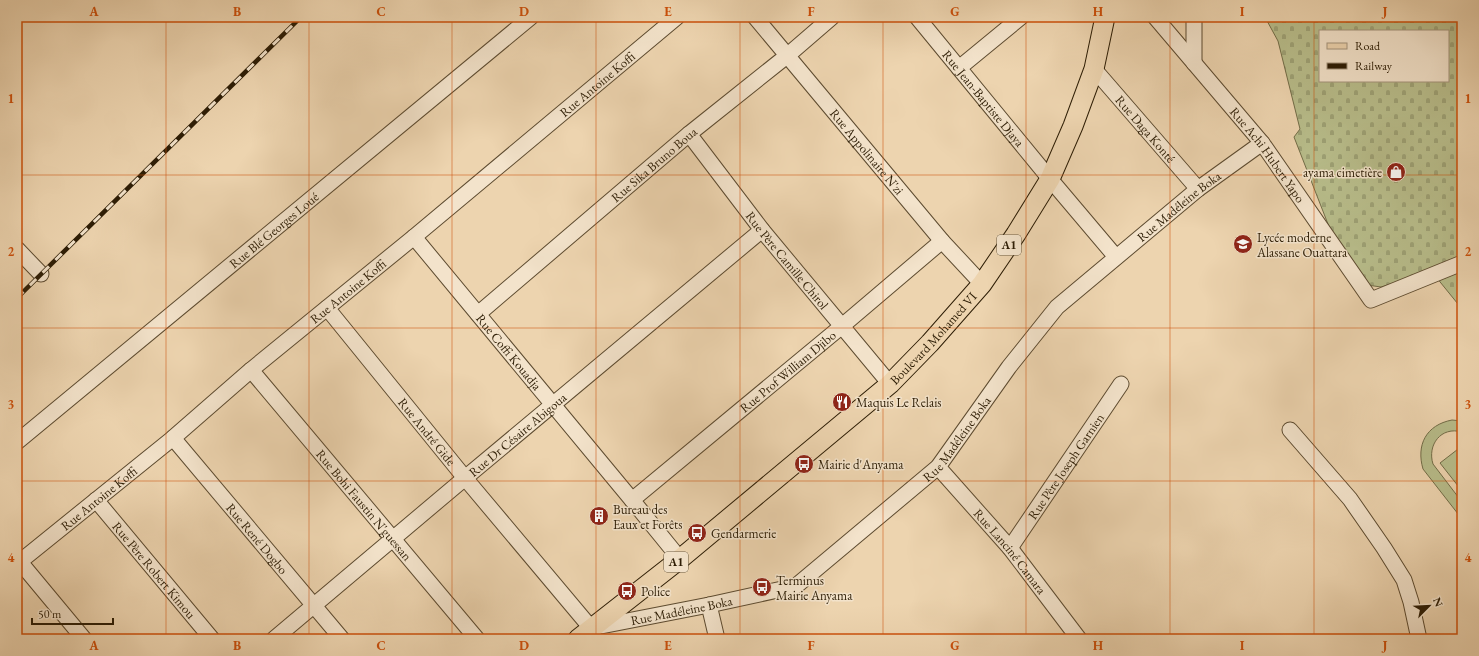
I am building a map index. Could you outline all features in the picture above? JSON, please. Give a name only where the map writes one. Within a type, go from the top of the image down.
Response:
[{"type":"main road","name":"Boulevard Mohamed VI","points":[[585,633],[680,559],[890,384],[930,343],[982,284],[1016,234],[1050,179],[1073,126],[1094,69],[1105,17]]},
{"type":"street","name":"Rue Blé Georges Loué","points":[[17,442],[531,17]]},
{"type":"street","name":"Rue Antoine Koffi","points":[[18,563],[173,438],[251,370],[414,237],[677,17]]},
{"type":"street","name":"Rue Appolinaire N'zi","points":[[756,17],[942,241],[982,284]]},
{"type":"street","name":"Rue Sika Bruno Boua","points":[[478,314],[689,134],[788,55],[832,17]]},
{"type":"street","name":"Rue Jean-Baptiste Djaya","points":[[917,17],[1116,257]]},
{"type":"street","points":[[959,68],[1021,17]]},
{"type":"street","name":"Rue Achi Hubert Yapo","points":[[1155,17],[1262,143],[1371,300],[1462,263]]},
{"type":"street","points":[[1194,17],[1194,63]]},
{"type":"street","name":"Rue Daga Konté","points":[[1094,69],[1198,189]]},
{"type":"street","name":"Rue Père Camille Chirol","points":[[689,134],[762,230],[890,384]]},
{"type":"street","name":"Rue Madéleine Boka","points":[[585,633],[796,586],[938,467],[1009,367],[1057,307],[1198,189],[1262,143]]},
{"type":"street","name":"Rue Dr Césaire Abigoua","points":[[274,639],[762,230]]},
{"type":"street","name":"Rue Coffi Kouadja","points":[[414,237],[680,559]]},
{"type":"street","name":"Rue Prof William Djibo","points":[[632,500],[942,241]]},
{"type":"street","points":[[17,249],[41,274]]},
{"type":"street","name":"Rue André Gide","points":[[326,308],[465,478],[585,633]]},
{"type":"street","name":"Rue Bohi Faustin N'guessan","points":[[251,370],[478,639]]},
{"type":"street","name":"Rue Père Joseph Garnien","points":[[1010,548],[1121,384]]},
{"type":"street","points":[[1290,430],[1350,499],[1404,580],[1411,602],[1419,639]]},
{"type":"street","name":"Rue René Dogbo","points":[[173,438],[342,639]]},
{"type":"street","name":"Rue Lanciné Camara","points":[[938,467],[1010,548],[1079,639]]},
{"type":"street","name":"Rue Père Robert Kimou","points":[[96,500],[212,639]]},
{"type":"street","points":[[18,563],[84,639]]},
{"type":"street","points":[[709,605],[717,639]]},
{"type":"green space","points":[[1268,17],[1462,17],[1462,309],[1432,272],[1381,287],[1367,285],[1335,242],[1294,137],[1300,129],[1278,41],[1266,19]]},
{"type":"green space","points":[[1452,420],[1462,421],[1462,432],[1454,431],[1442,434],[1434,444],[1432,457],[1433,464],[1462,502],[1462,519],[1423,469],[1421,460],[1422,444],[1425,437],[1436,426]]},
{"type":"green space","points":[[1462,446],[1462,491],[1440,463]]},
{"type":"railway","points":[[17,298],[301,17]]},
{"type":"place","name":"ayama cimetière","points":[[1396,172]]},
{"type":"place","name":"Lycée moderne Alassane Ouattara","points":[[1243,244]]},
{"type":"place","name":"Maquis Le Relais","points":[[842,402]]},
{"type":"place","name":"Mairie d'Anyama","points":[[804,464]]},
{"type":"place","name":"Bureau des Eaux et Forêts","points":[[599,516]]},
{"type":"place","name":"Gendarmerie","points":[[697,533]]},
{"type":"place","name":"Terminus Mairie Anyama","points":[[762,587]]},
{"type":"place","name":"Police","points":[[627,591]]}]
